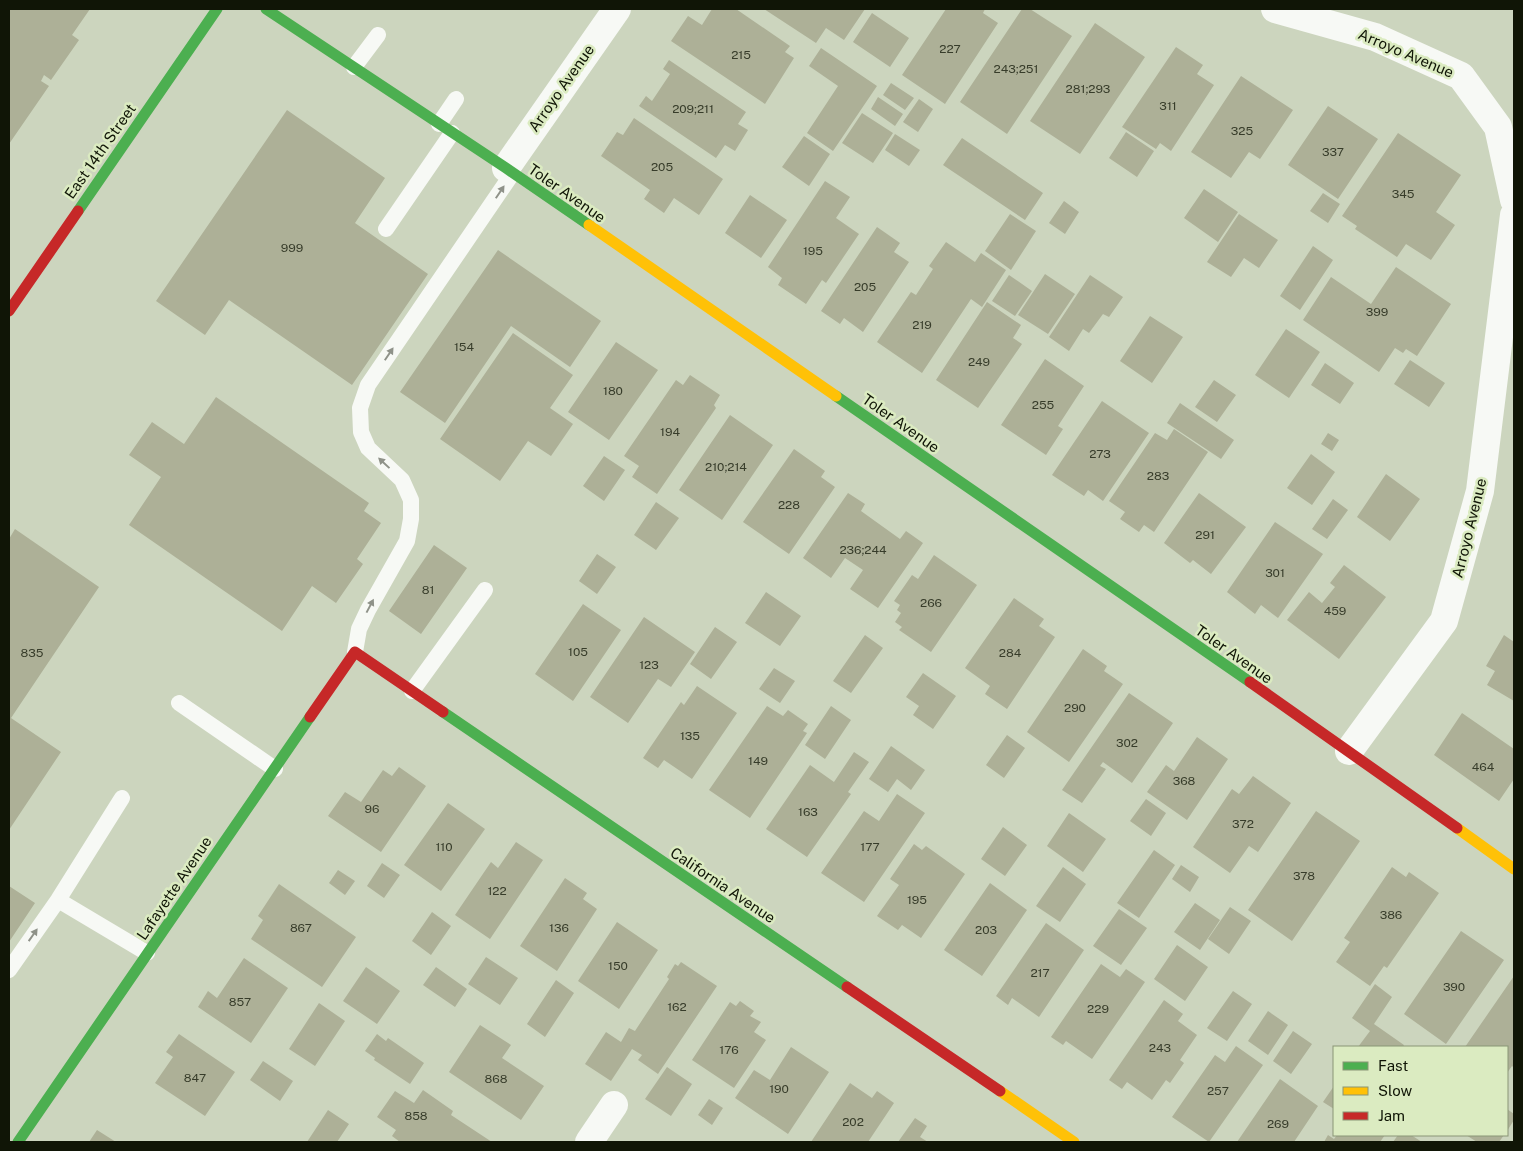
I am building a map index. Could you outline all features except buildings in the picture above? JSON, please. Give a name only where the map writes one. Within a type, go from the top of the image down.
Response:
[{"type":"street","name":"East 14th Street","points":[[9,311],[217,9]]},
{"type":"street","name":"Toler Avenue","points":[[266,9],[509,171],[1348,751],[1514,869]]},
{"type":"street","name":"Arroyo Avenue","points":[[509,171],[617,9]]},
{"type":"street","name":"Arroyo Avenue","points":[[1275,9],[1375,37],[1460,76],[1498,127],[1514,200]]},
{"type":"street","name":"Arroyo Avenue","points":[[1348,751],[1444,621],[1480,491],[1514,215]]},
{"type":"street","name":"California Avenue","points":[[355,652],[1074,1142]]},
{"type":"street","name":"Lafayette Avenue","points":[[18,1142],[355,652]]},
{"type":"street","points":[[589,1142],[614,1105]]},
{"type":"lane","points":[[354,67],[378,34]]},
{"type":"lane","points":[[386,229],[445,128],[456,99]]},
{"type":"lane","points":[[355,652],[359,629],[406,541],[412,519],[412,500],[402,480],[368,448],[361,432],[360,408],[368,385],[509,171]]},
{"type":"lane","points":[[412,691],[484,590]]},
{"type":"lane","points":[[179,703],[275,769]]},
{"type":"lane","points":[[9,970],[58,900],[122,798]]},
{"type":"lane","points":[[58,900],[147,954]]},
{"type":"traffic: fast","points":[[78,211],[217,9]]},
{"type":"traffic: fast","points":[[266,9],[589,225]]},
{"type":"traffic: fast","points":[[836,396],[1250,682]]},
{"type":"traffic: fast","points":[[443,712],[847,987]]},
{"type":"traffic: fast","points":[[18,1142],[310,717]]},
{"type":"traffic: slow","points":[[589,225],[836,396]]},
{"type":"traffic: slow","points":[[1457,828],[1514,869]]},
{"type":"traffic: slow","points":[[1000,1091],[1074,1142]]},
{"type":"traffic: jam","points":[[9,311],[78,211]]},
{"type":"traffic: jam","points":[[310,717],[355,652],[443,712]]},
{"type":"traffic: jam","points":[[1250,682],[1457,828]]},
{"type":"traffic: jam","points":[[847,987],[1000,1091]]}]
